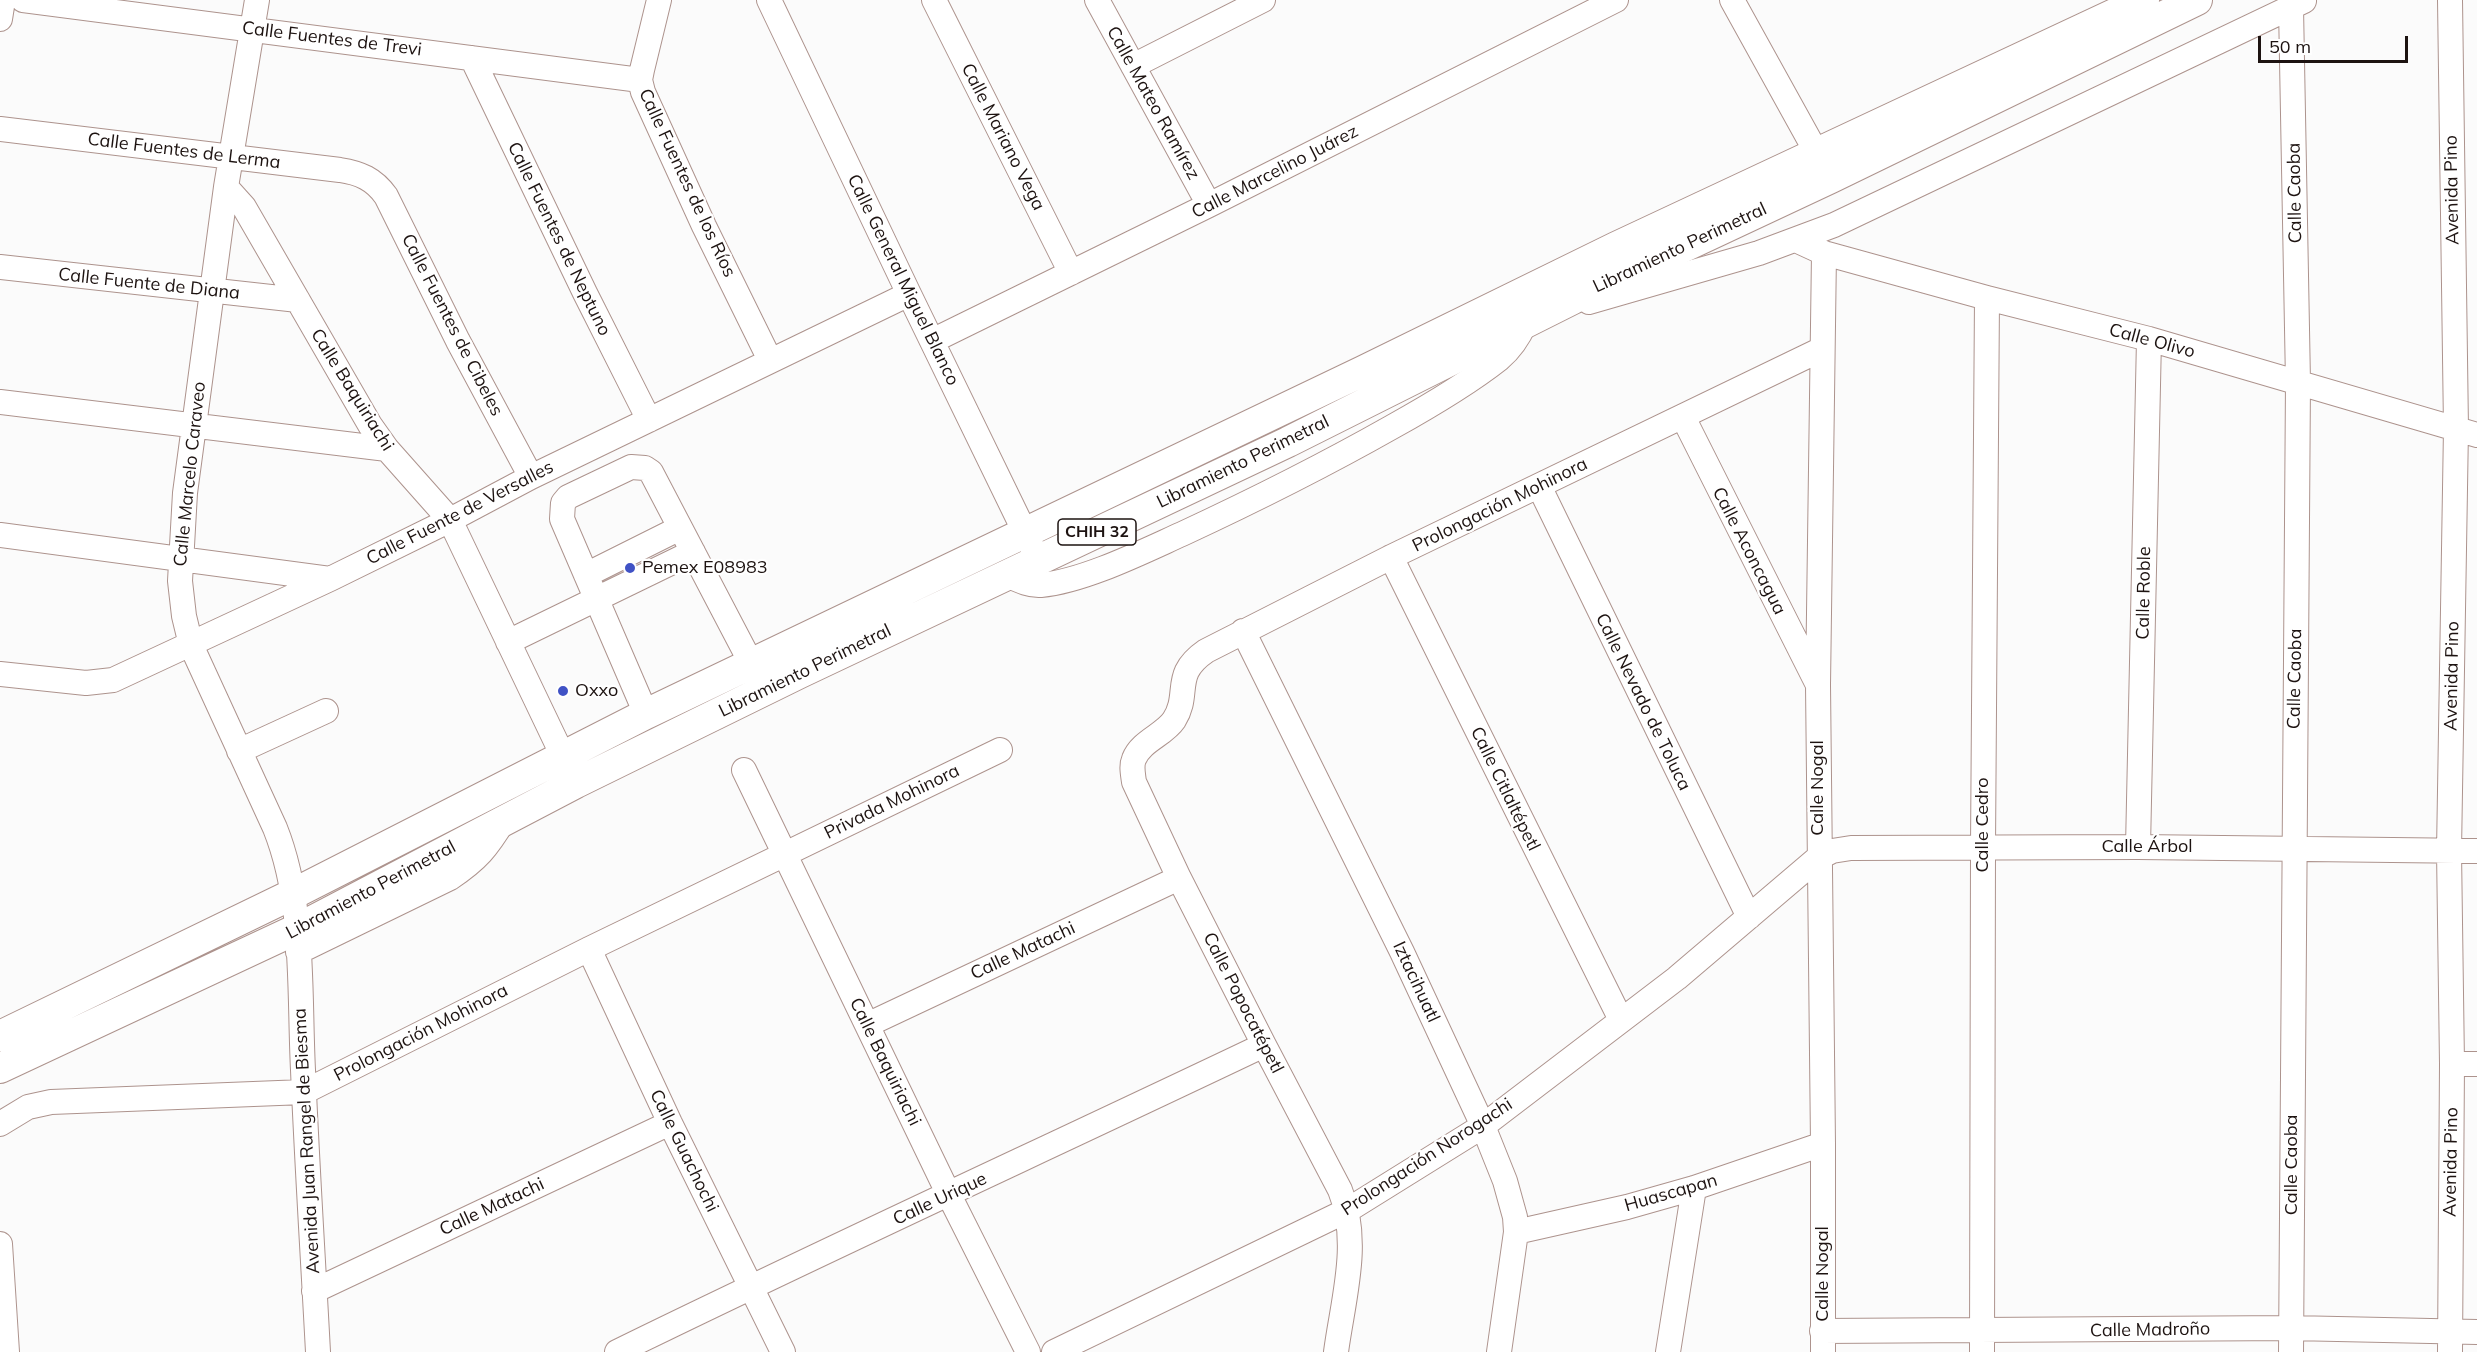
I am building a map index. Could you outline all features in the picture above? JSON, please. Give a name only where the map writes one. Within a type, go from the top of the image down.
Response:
[{"type":"main road","name":"Libramiento Perimetral","points":[[0,1068],[297,941],[400,888],[504,820],[576,783],[1288,442],[1525,323],[2144,0]]},
{"type":"main road","name":"Libramiento Perimetral","points":[[0,1036],[293,894],[646,714],[1659,226],[1824,166],[2197,0]]},
{"type":"street","points":[[0,19],[3,0]]},
{"type":"street","name":"Calle Fuentes de Trevi","points":[[23,0],[640,80]]},
{"type":"street","name":"Calle Marcelo Caraveo","points":[[257,0],[230,158],[211,291],[180,559],[184,616],[191,645],[286,856],[293,894],[297,941]]},
{"type":"street","name":"Calle Fuentes de los Ríos","points":[[659,0],[640,80],[643,92],[699,215],[770,360]]},
{"type":"street","name":"Calle General Miguel Blanco","points":[[770,0],[1038,560]]},
{"type":"street","name":"Calle Mariano Vega","points":[[934,0],[1071,273]]},
{"type":"street","name":"Calle Mateo Ramírez","points":[[1097,0],[1209,205]]},
{"type":"street","points":[[1132,66],[1263,0]]},
{"type":"street","name":"Calle Marcelino Juárez","points":[[932,341],[1209,205],[1616,0]]},
{"type":"street","points":[[1732,0],[1824,166]]},
{"type":"street","name":"Avenida Pino","points":[[2450,0],[2466,432],[2449,851],[2452,1064],[2450,1342]]},
{"type":"street","points":[[1573,298],[1586,303],[1798,241],[2298,3]]},
{"type":"street","name":"Calle Caoba","points":[[2291,1340],[2298,382],[2298,3]]},
{"type":"street","name":"Calle Fuentes de Neptuno","points":[[472,58],[649,420]]},
{"type":"street","name":"Calle Fuentes de Lerma","points":[[0,129],[339,170],[368,178]]},
{"type":"street","name":"Calle Fuentes de Cibeles","points":[[368,178],[377,184],[386,196],[458,341],[531,477]]},
{"type":"street","name":"Calle Baquiriachi","points":[[226,187],[244,207],[370,425],[387,449],[450,520],[576,783]]},
{"type":"street","points":[[1798,241],[1824,252]]},
{"type":"street","name":"Calle Olivo","points":[[1824,252],[1988,298],[2149,339],[2466,432]]},
{"type":"street","name":"Calle Nogal","points":[[1822,1342],[1823,1144],[1818,858],[1818,685],[1824,252]]},
{"type":"street","name":"Calle Fuente de Diana","points":[[0,267],[298,300]]},
{"type":"street","name":"Calle Fuente de Versalles","points":[[0,674],[99,683],[113,680],[330,579],[531,477],[909,294]]},
{"type":"street","name":"Calle Cedro","points":[[1982,1342],[1983,846],[1988,298]]},
{"type":"street","points":[[1007,575],[1026,583],[1050,584],[1112,563],[1222,516],[1335,460],[1463,384],[1500,358],[1520,337],[1525,323]]},
{"type":"street","name":"Calle Roble","points":[[2138,847],[2149,339]]},
{"type":"street","name":"Prolongación Mohinora","points":[[1185,672],[1196,658],[1243,632],[1391,557],[1822,349]]},
{"type":"street","points":[[0,402],[387,449]]},
{"type":"street","name":"Calle Aconcagua","points":[[1683,417],[1818,685]]},
{"type":"street","points":[[646,714],[562,519],[563,503],[568,497],[631,467],[645,468],[651,472],[751,663]]},
{"type":"street","name":"Calle Nevado de Toluca","points":[[1539,486],[1749,918]]},
{"type":"street","points":[[586,575],[680,528]]},
{"type":"street","points":[[0,535],[330,579]]},
{"type":"street","points":[[508,642],[693,552]]},
{"type":"street","name":"Calle Citlaltépetl","points":[[1391,557],[1621,1020]]},
{"type":"street","name":"Iztacihuatl","points":[[1243,632],[1397,942],[1484,1126],[1504,1181],[1515,1217],[1516,1232],[1498,1352]]},
{"type":"street","name":"Calle Popocatépetl","points":[[1185,672],[1178,711],[1174,720],[1135,756],[1132,770],[1134,782],[1179,878],[1348,1210],[1351,1228],[1350,1252],[1336,1352]]},
{"type":"street","points":[[239,751],[326,711]]},
{"type":"street","name":"Privada Mohinora","points":[[784,854],[1000,750]]},
{"type":"street","name":"Calle Baquiriachi","points":[[744,770],[949,1195],[1028,1352]]},
{"type":"street","name":"Calle Árbol","points":[[1818,858],[1832,851],[1851,848],[1983,846],[2477,851]]},
{"type":"street","name":"Prolongación Mohinora","points":[[0,1124],[28,1107],[51,1102],[304,1092],[784,854]]},
{"type":"street","name":"Prolongación Norogachi","points":[[1054,1352],[1348,1210],[1484,1126],[1677,978],[1818,858]]},
{"type":"street","name":"Calle Matachi","points":[[867,1025],[1179,878]]},
{"type":"street","name":"Avenida Juan Rangel de Biesma","points":[[297,941],[318,1352]]},
{"type":"street","name":"Calle Guachochi","points":[[589,949],[670,1123],[783,1352]]},
{"type":"street","name":"Calle Urique","points":[[617,1352],[750,1286],[1264,1046]]},
{"type":"street","points":[[2452,1064],[2477,1064]]},
{"type":"street","name":"Calle Matachi","points":[[314,1291],[670,1123]]},
{"type":"street","name":"Huascapan","points":[[1516,1232],[1627,1207],[1694,1188],[1823,1144]]},
{"type":"street","points":[[1668,1352],[1694,1188]]},
{"type":"street","points":[[0,1244],[7,1352]]},
{"type":"street","name":"Calle Madroño","points":[[1822,1342],[2291,1340],[2450,1342],[2477,1332]]},
{"type":"place","name":"Pemex E08983","points":[[630,568]]},
{"type":"place","name":"Oxxo","points":[[563,691]]}]
